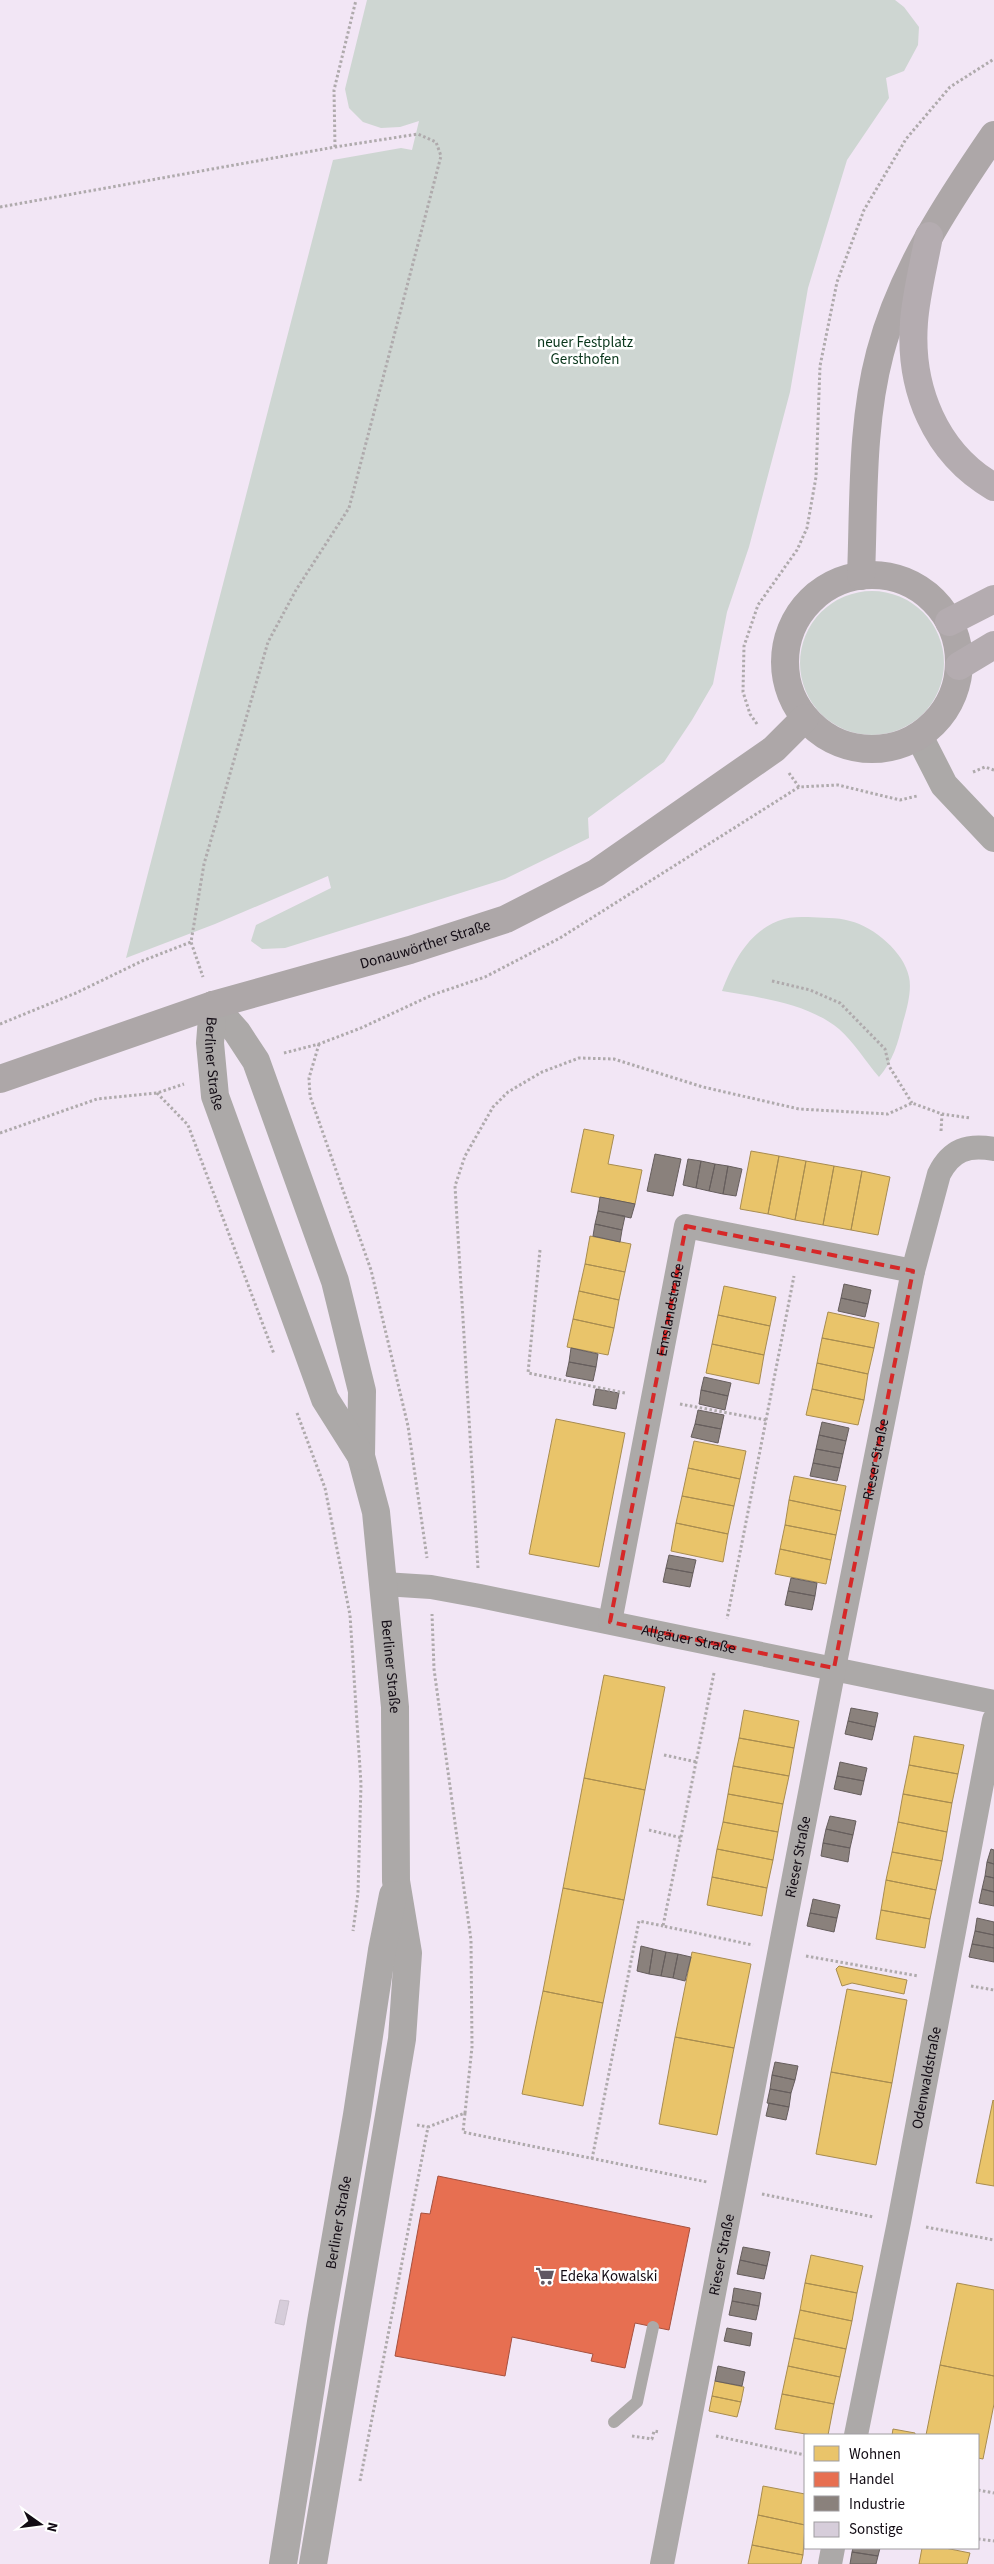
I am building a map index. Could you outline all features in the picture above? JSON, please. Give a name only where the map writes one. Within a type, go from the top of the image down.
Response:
[{"type":"highway","points":[[929,236],[914,322],[914,358],[918,383],[926,411],[940,436],[960,462],[976,476],[994,487]]},
{"type":"highway","points":[[949,622],[994,599]]},
{"type":"highway","points":[[959,666],[994,645]]},
{"type":"main road","points":[[861,576],[870,404],[880,353],[894,312],[929,236],[963,179],[994,135]]},
{"type":"main road","points":[[861,576],[891,577],[919,588],[941,609],[949,622],[958,650],[959,666],[957,681],[945,709],[935,722],[919,736],[898,746],[883,749],[853,748],[825,736],[805,718],[795,702],[785,674],[785,658],[791,628],[798,615],[819,593],[846,579],[861,576]]},
{"type":"main road","name":"Donauwörther Straße","points":[[0,1079],[213,1005],[410,950],[506,919],[596,873],[774,750],[805,718]]},
{"type":"street","points":[[919,736],[944,785],[994,838]]},
{"type":"street","name":"Berliner Straße","points":[[213,1005],[210,1042],[215,1096],[325,1399],[362,1456]]},
{"type":"street","name":"Berliner Straße","points":[[213,1005],[237,1032],[256,1060],[319,1232],[342,1306],[362,1391],[362,1456],[376,1512],[395,1707],[396,1882],[408,1953],[402,2039],[313,2564]]},
{"type":"street","name":"Rieser Straße","points":[[662,2564],[834,1668],[913,1271],[939,1174],[950,1156],[968,1147],[980,1146],[994,1149]]},
{"type":"street","name":"Emslandstraße","points":[[610,1622],[686,1226],[913,1271]]},
{"type":"street","name":"Allgäuer Straße","points":[[384,1584],[430,1587],[610,1622],[994,1702]]},
{"type":"street","name":"Odenwaldstraße","points":[[856,2434],[899,2222],[994,1720]]},
{"type":"street","name":"Berliner Straße","points":[[283,2564],[321,2322],[357,2115],[382,1950],[396,1882]]},
{"type":"street","points":[[830,2564],[833,2549]]},
{"type":"lane","points":[[614,2422],[637,2402],[653,2327]]},
{"type":"path","points":[[335,147],[334,90],[356,0]]},
{"type":"path","points":[[944,785],[912,798],[900,800],[838,785],[799,787],[750,714],[743,692],[744,646],[758,605],[797,550],[807,528],[816,477],[820,366],[837,282],[864,210],[906,139],[950,87],[994,59]]},
{"type":"path","points":[[0,207],[418,134],[436,142],[441,156],[349,508],[296,590],[268,642],[204,864],[191,942],[213,1005]]},
{"type":"path","points":[[0,1024],[76,993],[142,961],[191,942]]},
{"type":"path","points":[[772,981],[810,990],[840,1003],[860,1020],[885,1049],[889,1066],[912,1103],[942,1114],[977,1119]]},
{"type":"path","points":[[478,1569],[455,1186],[465,1156],[493,1107],[508,1092],[542,1072],[580,1058],[614,1059],[703,1087],[799,1109],[888,1114],[912,1103]]},
{"type":"path","points":[[0,1133],[97,1099],[157,1093],[188,1125],[277,1362]]},
{"type":"path","points":[[728,1614],[800,1249]]},
{"type":"path","points":[[540,1250],[528,1372],[766,1420]]},
{"type":"path","points":[[294,1407],[325,1488],[350,1615],[361,1784],[358,1894],[353,1932]]},
{"type":"path","points":[[663,1926],[714,1673]]},
{"type":"path","points":[[664,1755],[697,1762]]},
{"type":"path","points":[[649,1830],[682,1838]]},
{"type":"path","points":[[592,2158],[639,1921],[780,1951],[994,1990]]},
{"type":"path","points":[[465,2112],[463,2132],[994,2240]]},
{"type":"path","points":[[642,2437],[652,2440],[654,2431],[657,2432]]},
{"type":"path","points":[[688,2431],[804,2455]]},
{"type":"path","points":[[979,2490],[994,2493]]},
{"type":"path","points":[[979,2539],[994,2541]]},
{"type":"highlighted area","points":[[686,1226],[913,1271],[834,1668],[610,1622]]},
{"type":"green space","name":"neuer Festplatz Gersthofen","points":[[367,0],[895,0],[904,7],[919,27],[918,45],[904,71],[886,78],[889,98],[847,160],[808,288],[790,392],[749,547],[727,612],[713,684],[664,762],[588,818],[589,838],[505,879],[285,948],[262,949],[251,941],[256,925],[331,888],[328,876],[215,924],[126,958],[333,160],[401,148],[412,150],[419,121],[400,127],[381,128],[363,122],[349,108],[345,89]]},
{"type":"green space","points":[[872,591],[899,597],[912,603],[923,612],[932,623],[938,636],[944,663],[938,690],[932,703],[923,714],[912,723],[899,729],[872,735],[845,729],[832,723],[821,714],[812,703],[806,690],[800,663],[806,636],[812,623],[821,612],[832,603],[845,597]]},
{"type":"green space","points":[[808,917],[845,920],[869,929],[887,942],[906,968],[909,977],[909,1000],[894,1051],[888,1065],[879,1077],[844,1034],[826,1020],[813,1013],[784,1003],[722,991],[738,957],[762,930],[784,919]]},
{"type":"building: Wohnen","points":[[584,1129],[614,1135],[608,1164],[642,1170],[635,1204],[571,1192]]},
{"type":"building: Wohnen","points":[[751,1151],[779,1156],[768,1214],[740,1209]]},
{"type":"building: Wohnen","points":[[779,1156],[806,1161],[795,1220],[768,1214]]},
{"type":"building: Wohnen","points":[[806,1161],[834,1166],[823,1225],[795,1220]]},
{"type":"building: Wohnen","points":[[834,1166],[862,1171],[851,1230],[823,1225]]},
{"type":"building: Wohnen","points":[[862,1171],[890,1177],[878,1235],[851,1230]]},
{"type":"building: Wohnen","points":[[590,1236],[631,1244],[625,1272],[585,1264]]},
{"type":"building: Wohnen","points":[[585,1264],[625,1272],[619,1300],[579,1291]]},
{"type":"building: Wohnen","points":[[724,1286],[776,1297],[770,1326],[718,1315]]},
{"type":"building: Wohnen","points":[[579,1291],[619,1300],[614,1328],[573,1319]]},
{"type":"building: Wohnen","points":[[828,1312],[879,1323],[874,1348],[822,1338]]},
{"type":"building: Wohnen","points":[[718,1315],[770,1326],[764,1355],[712,1344]]},
{"type":"building: Wohnen","points":[[573,1319],[614,1328],[608,1355],[567,1347]]},
{"type":"building: Wohnen","points":[[822,1338],[874,1348],[868,1374],[817,1363]]},
{"type":"building: Wohnen","points":[[712,1344],[764,1355],[759,1384],[706,1373]]},
{"type":"building: Wohnen","points":[[817,1363],[868,1374],[864,1400],[812,1389]]},
{"type":"building: Wohnen","points":[[812,1389],[864,1400],[858,1425],[806,1415]]},
{"type":"building: Wohnen","points":[[556,1419],[625,1433],[599,1567],[529,1554]]},
{"type":"building: Wohnen","points":[[694,1441],[746,1451],[740,1479],[688,1468]]},
{"type":"building: Wohnen","points":[[688,1468],[740,1479],[734,1506],[682,1496]]},
{"type":"building: Wohnen","points":[[794,1476],[846,1486],[841,1511],[789,1500]]},
{"type":"building: Wohnen","points":[[682,1496],[734,1506],[728,1534],[676,1523]]},
{"type":"building: Wohnen","points":[[789,1500],[841,1511],[836,1535],[785,1525]]},
{"type":"building: Wohnen","points":[[676,1523],[728,1534],[723,1562],[671,1551]]},
{"type":"building: Wohnen","points":[[785,1525],[836,1535],[831,1560],[780,1549]]},
{"type":"building: Wohnen","points":[[780,1549],[831,1560],[826,1584],[775,1574]]},
{"type":"building: Wohnen","points":[[604,1675],[665,1687],[645,1790],[584,1778]]},
{"type":"building: Wohnen","points":[[744,1710],[799,1721],[794,1748],[739,1738]]},
{"type":"building: Wohnen","points":[[914,1736],[964,1745],[958,1774],[909,1765]]},
{"type":"building: Wohnen","points":[[739,1738],[794,1748],[789,1776],[733,1766]]},
{"type":"building: Wohnen","points":[[909,1765],[958,1774],[952,1803],[903,1794]]},
{"type":"building: Wohnen","points":[[733,1766],[789,1776],[783,1804],[728,1794]]},
{"type":"building: Wohnen","points":[[584,1778],[645,1790],[624,1900],[563,1888]]},
{"type":"building: Wohnen","points":[[728,1794],[783,1804],[778,1832],[723,1822]]},
{"type":"building: Wohnen","points":[[903,1794],[952,1803],[947,1832],[898,1822]]},
{"type":"building: Wohnen","points":[[723,1822],[778,1832],[773,1860],[717,1849]]},
{"type":"building: Wohnen","points":[[898,1822],[947,1832],[942,1861],[892,1852]]},
{"type":"building: Wohnen","points":[[717,1849],[773,1860],[767,1888],[712,1877]]},
{"type":"building: Wohnen","points":[[892,1852],[942,1861],[936,1890],[886,1880]]},
{"type":"building: Wohnen","points":[[712,1877],[767,1888],[762,1916],[707,1905]]},
{"type":"building: Wohnen","points":[[886,1880],[936,1890],[930,1919],[881,1910]]},
{"type":"building: Wohnen","points":[[563,1888],[624,1900],[603,2003],[543,1991]]},
{"type":"building: Wohnen","points":[[881,1910],[930,1919],[925,1948],[876,1939]]},
{"type":"building: Wohnen","points":[[692,1952],[751,1964],[734,2048],[675,2037]]},
{"type":"building: Wohnen","points":[[839,1966],[907,1980],[904,1994],[852,1983],[842,1986],[836,1969]]},
{"type":"building: Wohnen","points":[[847,1989],[907,2000],[892,2083],[831,2072]]},
{"type":"building: Wohnen","points":[[543,1991],[603,2003],[583,2106],[522,2094]]},
{"type":"building: Wohnen","points":[[675,2037],[734,2048],[717,2135],[659,2124]]},
{"type":"building: Wohnen","points":[[831,2072],[892,2083],[876,2165],[816,2154]]},
{"type":"building: Wohnen","points":[[994,2101],[994,2186],[976,2183]]},
{"type":"building: Wohnen","points":[[811,2255],[863,2266],[857,2293],[805,2283]]},
{"type":"building: Wohnen","points":[[805,2283],[857,2293],[852,2321],[800,2310]]},
{"type":"building: Wohnen","points":[[957,2283],[994,2290],[994,2376],[940,2365]]},
{"type":"building: Wohnen","points":[[800,2310],[852,2321],[846,2349],[794,2338]]},
{"type":"building: Wohnen","points":[[794,2338],[846,2349],[840,2377],[788,2366]]},
{"type":"building: Wohnen","points":[[940,2365],[994,2376],[994,2404],[983,2459],[979,2458],[979,2434],[926,2434]]},
{"type":"building: Wohnen","points":[[788,2366],[840,2377],[834,2404],[782,2394]]},
{"type":"building: Wohnen","points":[[715,2381],[744,2387],[741,2402],[712,2396]]},
{"type":"building: Wohnen","points":[[782,2394],[834,2404],[828,2434],[806,2434],[775,2429]]},
{"type":"building: Wohnen","points":[[712,2396],[741,2402],[737,2417],[709,2411]]},
{"type":"building: Wohnen","points":[[893,2429],[915,2433],[915,2434],[892,2434]]},
{"type":"building: Wohnen","points":[[763,2486],[804,2494],[804,2525],[758,2515]]},
{"type":"building: Wohnen","points":[[758,2515],[804,2525],[803,2555],[752,2545]]},
{"type":"building: Wohnen","points":[[752,2545],[803,2555],[801,2564],[748,2564]]},
{"type":"building: Wohnen","points":[[922,2549],[950,2549],[970,2553],[967,2564],[919,2564]]},
{"type":"building: Handel","name":"Edeka Kowalski","points":[[438,2176],[690,2228],[669,2330],[635,2323],[625,2368],[591,2361],[593,2354],[512,2337],[505,2376],[395,2356],[421,2213],[430,2214]]},
{"type":"building: Industrie","points":[[655,1154],[681,1159],[673,1196],[647,1191]]},
{"type":"building: Industrie","points":[[688,1159],[701,1161],[696,1188],[683,1185]]},
{"type":"building: Industrie","points":[[701,1161],[715,1164],[709,1191],[696,1188]]},
{"type":"building: Industrie","points":[[715,1164],[728,1166],[723,1194],[709,1191]]},
{"type":"building: Industrie","points":[[728,1166],[742,1169],[736,1196],[723,1194]]},
{"type":"building: Industrie","points":[[600,1197],[635,1204],[631,1218],[598,1211]]},
{"type":"building: Industrie","points":[[598,1211],[625,1216],[622,1230],[595,1224]]},
{"type":"building: Industrie","points":[[595,1224],[622,1230],[620,1242],[593,1236]]},
{"type":"building: Industrie","points":[[844,1284],[871,1290],[868,1304],[841,1298]]},
{"type":"building: Industrie","points":[[841,1298],[868,1304],[865,1317],[838,1311]]},
{"type":"building: Industrie","points":[[571,1348],[598,1354],[596,1367],[569,1362]]},
{"type":"building: Industrie","points":[[569,1362],[596,1367],[593,1381],[566,1376]]},
{"type":"building: Industrie","points":[[704,1377],[731,1383],[728,1396],[701,1390]]},
{"type":"building: Industrie","points":[[596,1389],[619,1393],[616,1409],[593,1405]]},
{"type":"building: Industrie","points":[[701,1390],[728,1396],[725,1410],[699,1404]]},
{"type":"building: Industrie","points":[[698,1410],[724,1415],[721,1429],[695,1424]]},
{"type":"building: Industrie","points":[[822,1422],[849,1428],[846,1441],[819,1435]]},
{"type":"building: Industrie","points":[[695,1424],[721,1429],[718,1443],[691,1437]]},
{"type":"building: Industrie","points":[[819,1435],[846,1441],[843,1454],[816,1449]]},
{"type":"building: Industrie","points":[[816,1449],[843,1454],[840,1468],[813,1463]]},
{"type":"building: Industrie","points":[[813,1463],[840,1468],[837,1481],[810,1476]]},
{"type":"building: Industrie","points":[[669,1555],[696,1560],[693,1573],[666,1568]]},
{"type":"building: Industrie","points":[[666,1568],[693,1573],[690,1587],[663,1582]]},
{"type":"building: Industrie","points":[[791,1578],[817,1583],[815,1596],[788,1591]]},
{"type":"building: Industrie","points":[[788,1591],[815,1596],[812,1610],[785,1605]]},
{"type":"building: Industrie","points":[[851,1708],[878,1713],[875,1727],[848,1721]]},
{"type":"building: Industrie","points":[[848,1721],[875,1727],[872,1740],[845,1734]]},
{"type":"building: Industrie","points":[[840,1762],[867,1768],[864,1781],[837,1776]]},
{"type":"building: Industrie","points":[[837,1776],[864,1781],[861,1795],[834,1789]]},
{"type":"building: Industrie","points":[[830,1816],[856,1821],[853,1835],[826,1829]]},
{"type":"building: Industrie","points":[[826,1829],[853,1835],[850,1848],[823,1843]]},
{"type":"building: Industrie","points":[[823,1843],[850,1848],[848,1862],[821,1856]]},
{"type":"building: Industrie","points":[[991,1849],[994,1850],[994,1864],[987,1862]]},
{"type":"building: Industrie","points":[[987,1862],[994,1864],[994,1878],[985,1876]]},
{"type":"building: Industrie","points":[[985,1876],[994,1878],[994,1892],[982,1889]]},
{"type":"building: Industrie","points":[[982,1889],[994,1892],[994,1906],[979,1903]]},
{"type":"building: Industrie","points":[[813,1899],[840,1905],[837,1918],[810,1913]]},
{"type":"building: Industrie","points":[[810,1913],[837,1918],[834,1932],[807,1926]]},
{"type":"building: Industrie","points":[[977,1918],[994,1922],[994,1935],[975,1931]]},
{"type":"building: Industrie","points":[[975,1931],[994,1935],[994,1948],[972,1944]]},
{"type":"building: Industrie","points":[[972,1944],[994,1948],[994,1962],[969,1957]]},
{"type":"building: Industrie","points":[[641,1946],[653,1949],[649,1974],[637,1971]]},
{"type":"building: Industrie","points":[[653,1949],[666,1952],[661,1976],[649,1974]]},
{"type":"building: Industrie","points":[[666,1952],[678,1954],[673,1978],[661,1976]]},
{"type":"building: Industrie","points":[[678,1954],[691,1957],[685,1981],[673,1978]]},
{"type":"building: Industrie","points":[[775,2062],[798,2066],[795,2080],[772,2075]]},
{"type":"building: Industrie","points":[[772,2075],[795,2080],[791,2093],[770,2089]]},
{"type":"building: Industrie","points":[[770,2089],[791,2093],[789,2107],[767,2103]]},
{"type":"building: Industrie","points":[[769,2103],[789,2107],[786,2120],[766,2116]]},
{"type":"building: Industrie","points":[[743,2247],[770,2252],[767,2266],[740,2260]]},
{"type":"building: Industrie","points":[[740,2260],[767,2266],[764,2279],[737,2274]]},
{"type":"building: Industrie","points":[[734,2288],[761,2293],[759,2306],[732,2301]]},
{"type":"building: Industrie","points":[[732,2301],[759,2306],[756,2320],[729,2315]]},
{"type":"building: Industrie","points":[[727,2328],[752,2333],[750,2346],[724,2341]]},
{"type":"building: Industrie","points":[[718,2366],[745,2372],[742,2386],[715,2381]]},
{"type":"building: Industrie","points":[[853,2549],[880,2549],[878,2556],[852,2552]]},
{"type":"building: Industrie","points":[[852,2552],[878,2556],[876,2564],[850,2564]]},
{"type":"building: Sonstige","points":[[280,2300],[289,2301],[284,2325],[275,2323]]},
{"type":"place","name":"Edeka Kowalski","points":[[545,2276]]}]
